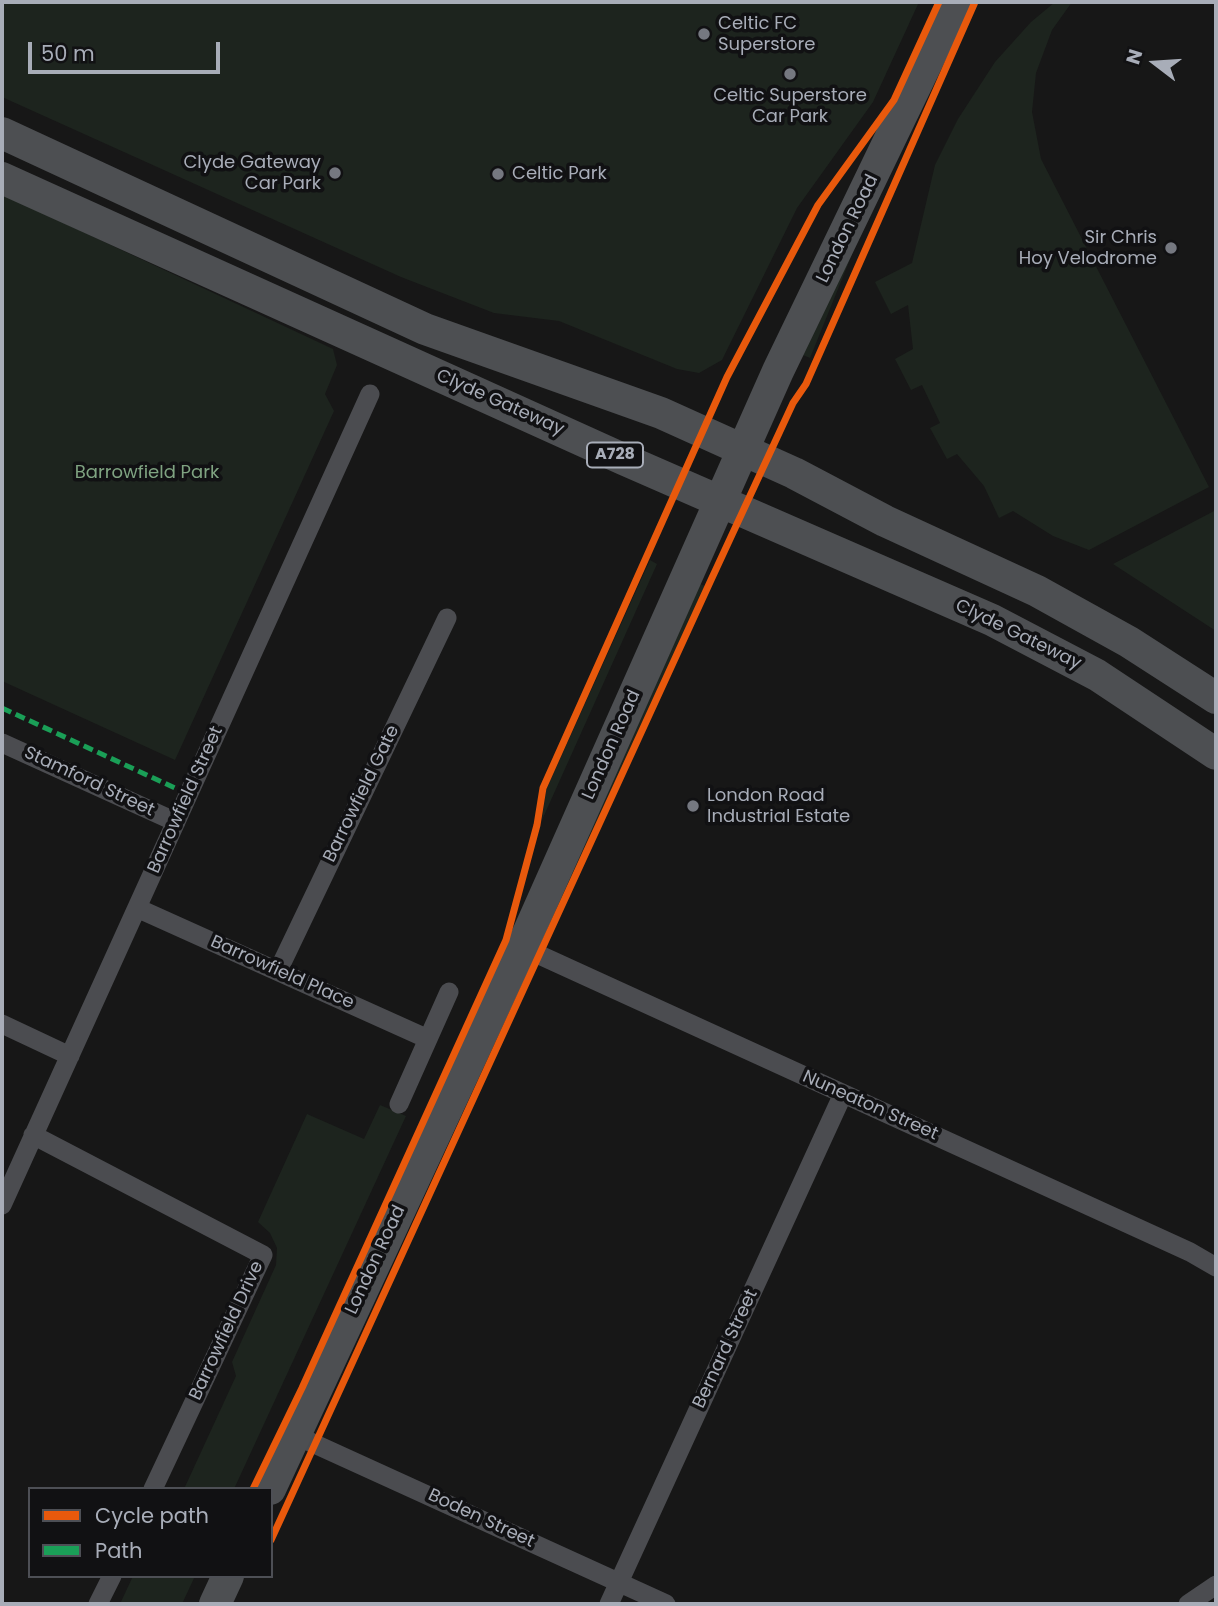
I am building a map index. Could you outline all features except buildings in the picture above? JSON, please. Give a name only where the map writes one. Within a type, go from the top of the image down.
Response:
[{"type":"main road","name":"London Road","points":[[271,1487],[522,947],[778,372],[957,2]]},
{"type":"main road","points":[[2,133],[425,329],[585,384],[744,450],[885,521],[1037,591],[1129,642],[1216,698]]},
{"type":"main road","name":"Clyde Gateway","points":[[2,178],[1051,648],[1216,754]]},
{"type":"main road","points":[[215,1604],[227,1578]]},
{"type":"street","name":"Barrowfield Street","points":[[2,1205],[370,394]]},
{"type":"street","name":"Barrowfield Gate","points":[[278,971],[447,618]]},
{"type":"street","name":"Stamford Street","points":[[2,743],[176,822]]},
{"type":"street","name":"Barrowfield Place","points":[[137,908],[428,1039]]},
{"type":"street","name":"Nuneaton Street","points":[[522,947],[1190,1252],[1216,1267]]},
{"type":"street","points":[[398,1104],[449,992]]},
{"type":"street","points":[[2,1024],[69,1056]]},
{"type":"street","name":"Bernard Street","points":[[609,1604],[843,1094]]},
{"type":"street","name":"Barrowfield Drive","points":[[33,1135],[263,1255],[154,1487]]},
{"type":"street","name":"Boden Street","points":[[295,1435],[667,1604]]},
{"type":"street","points":[[99,1604],[111,1578]]},
{"type":"street","points":[[1188,1604],[1216,1584]]},
{"type":"green space","name":"Celtic Park","points":[[2,2],[919,2],[873,102],[797,208],[722,360],[699,373],[677,369],[559,321],[494,313],[401,277],[2,97]]},
{"type":"green space","points":[[1055,2],[1072,2],[1052,30],[1036,73],[1032,112],[1041,159],[1209,487],[1089,550],[1053,536],[1013,511],[999,518],[984,486],[957,454],[947,459],[930,428],[940,423],[922,385],[911,390],[895,359],[913,349],[908,305],[891,314],[875,282],[912,263],[935,165],[958,119],[995,62],[1031,22]]},
{"type":"green space","name":"Barrowfield Park","points":[[2,194],[333,349],[337,365],[325,394],[334,411],[175,760],[2,681]]},
{"type":"green space","points":[[868,215],[810,358],[796,352]]},
{"type":"green space","points":[[1216,510],[1216,631],[1113,564]]},
{"type":"green space","points":[[650,560],[657,564],[542,820],[546,790]]},
{"type":"green space","points":[[693,581],[705,586],[550,925],[566,864]]},
{"type":"green space","points":[[380,1105],[406,1116],[235,1487],[185,1487],[236,1376],[232,1362],[276,1265],[277,1248],[270,1233],[258,1222],[307,1114],[364,1139]]},
{"type":"green space","points":[[132,1578],[194,1578],[182,1604],[120,1604]]},
{"type":"marked path","points":[[2,708],[188,794]]},
{"type":"cycle path","points":[[254,1487],[302,1388],[506,940],[537,825],[543,788],[727,377],[818,205],[894,100],[939,2]]},
{"type":"cycle path","points":[[273,1536],[711,580],[793,403],[806,384],[975,2]]},
{"type":"place","name":"Celtic FC Superstore","points":[[704,34]]},
{"type":"place","name":"Celtic Superstore Car Park","points":[[790,74]]},
{"type":"place","name":"Clyde Gateway Car Park","points":[[335,173]]},
{"type":"place","name":"Celtic Park","points":[[498,174]]},
{"type":"place","name":"Sir Chris Hoy Velodrome","points":[[1171,248]]},
{"type":"place","name":"London Road Industrial Estate","points":[[693,806]]}]
